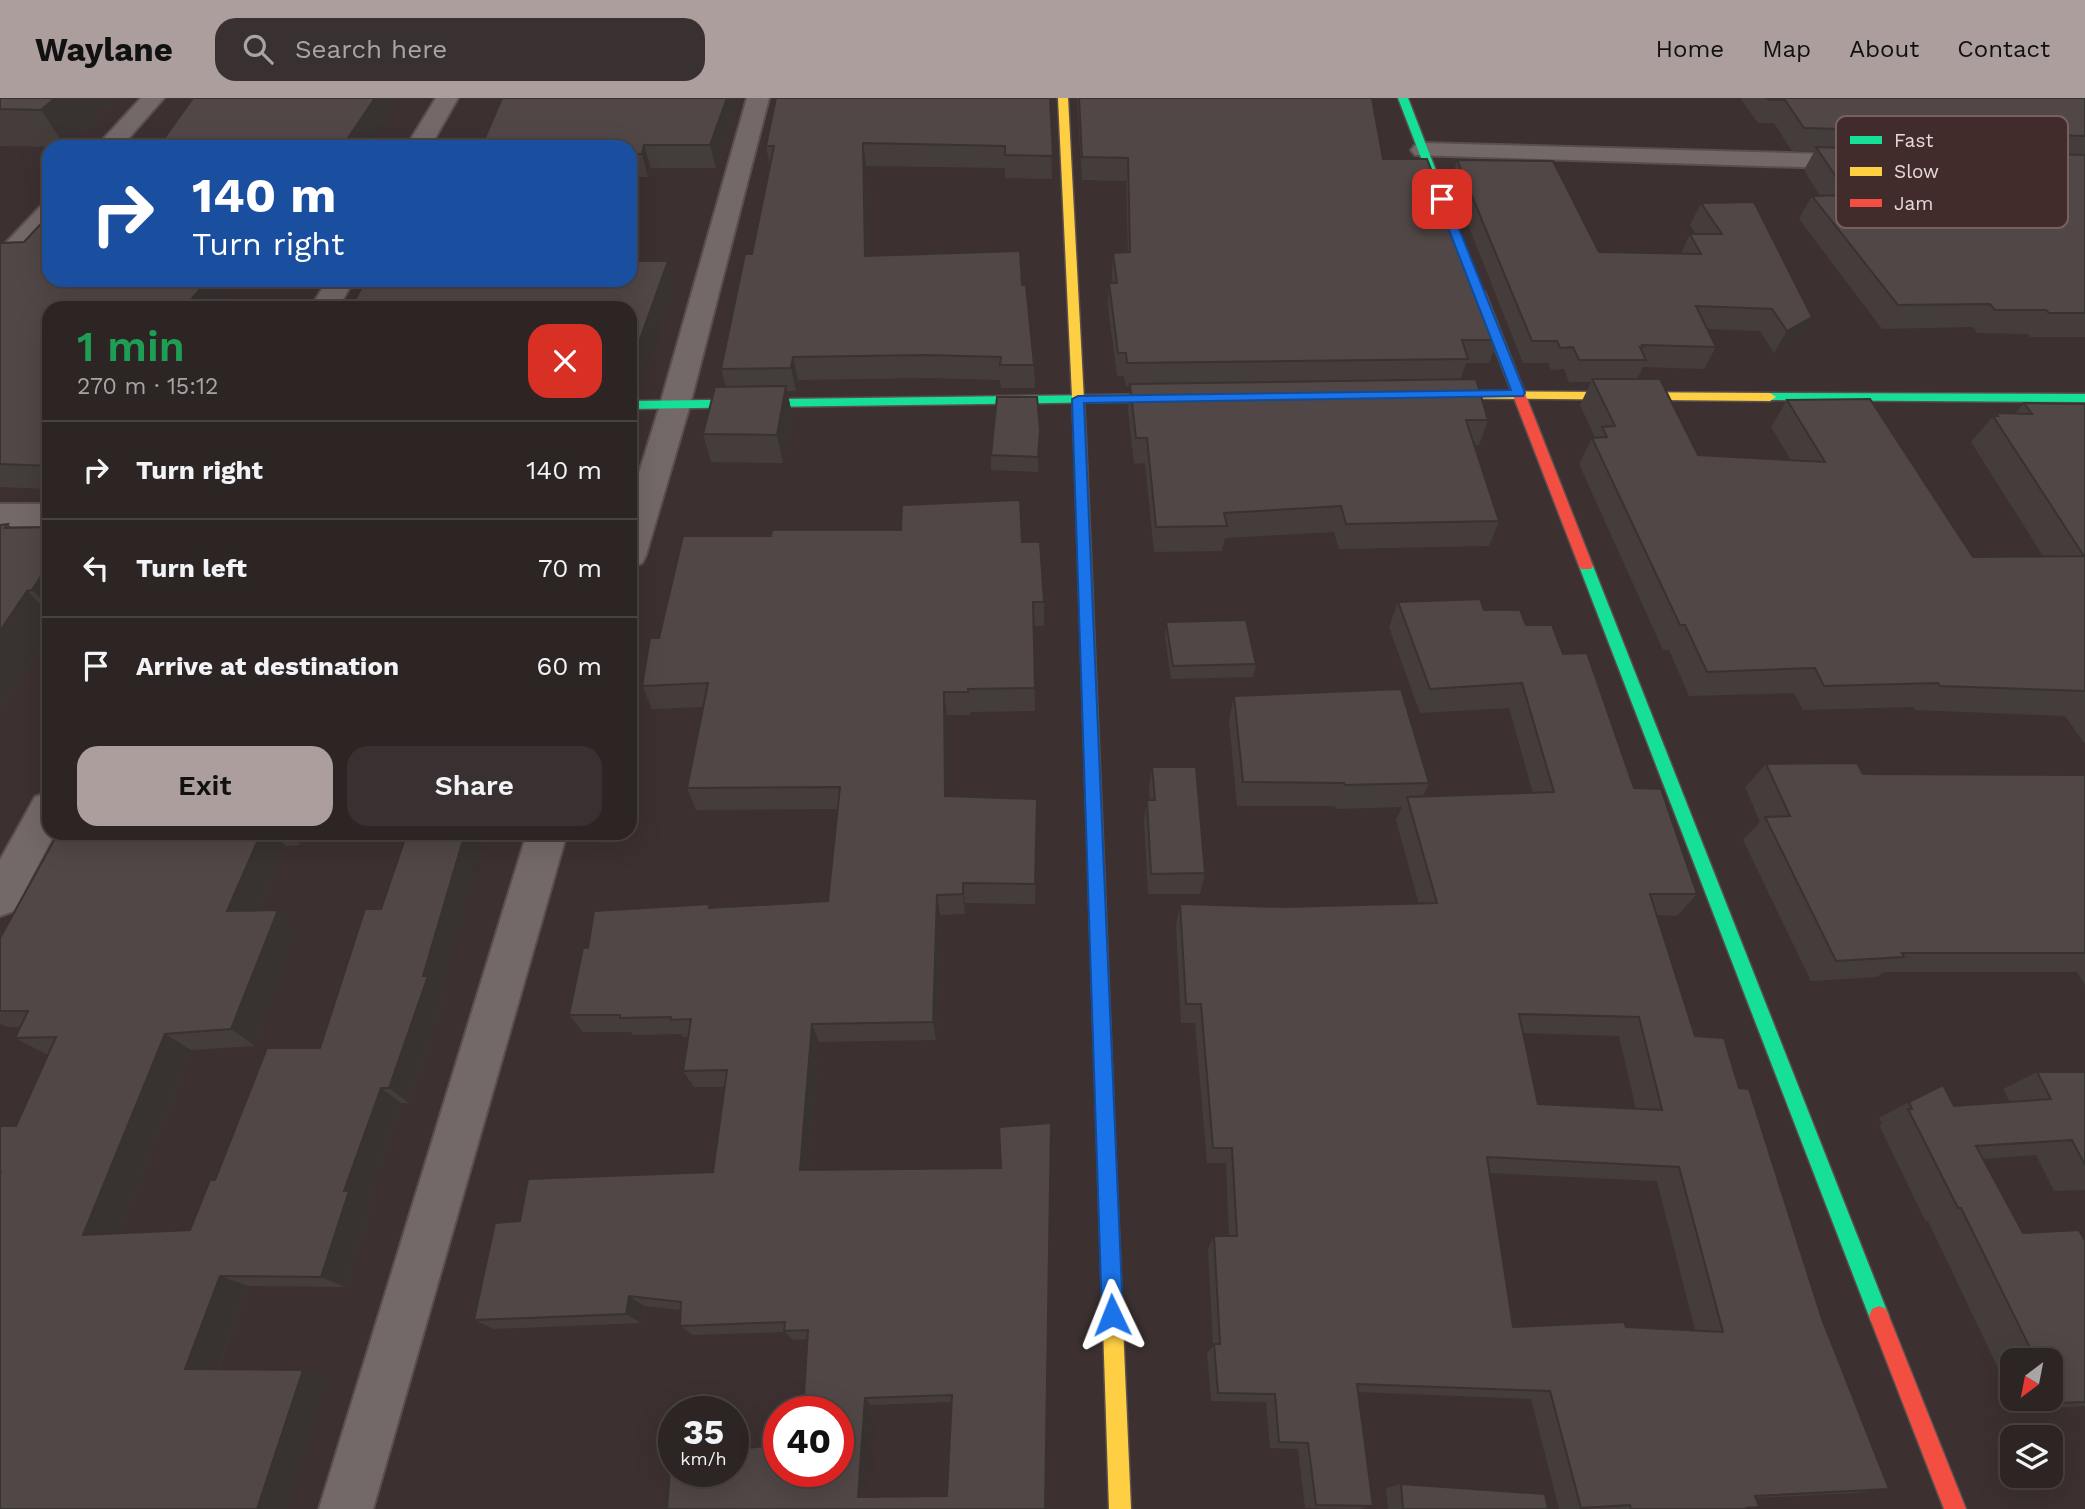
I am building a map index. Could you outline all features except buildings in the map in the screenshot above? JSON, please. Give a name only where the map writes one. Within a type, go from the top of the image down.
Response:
[{"type":"street","points":[[114,140],[153,98]]},
{"type":"street","points":[[422,140],[447,98]]},
{"type":"street","points":[[637,532],[675,405],[758,98]]},
{"type":"street","points":[[1063,98],[1078,399],[1120,1509]]},
{"type":"street","points":[[1403,98],[1453,227]]},
{"type":"street","points":[[1423,150],[1836,162]]},
{"type":"street","points":[[6,253],[42,219]]},
{"type":"street","points":[[1473,278],[1955,1509]]},
{"type":"street","points":[[1408,395],[1518,393],[2085,398]]},
{"type":"street","points":[[637,405],[1202,398]]},
{"type":"street","points":[[0,515],[42,515]]},
{"type":"street","points":[[0,898],[42,821]]},
{"type":"street","points":[[346,1509],[545,840]]},
{"type":"traffic: fast","points":[[1403,98],[1445,207]]},
{"type":"traffic: fast","points":[[1770,397],[2085,398]]},
{"type":"traffic: fast","points":[[637,405],[1180,398]]},
{"type":"traffic: fast","points":[[1080,439],[1096,866]]},
{"type":"traffic: fast","points":[[1586,566],[1879,1316]]},
{"type":"traffic: slow","points":[[1063,98],[1080,439]]},
{"type":"traffic: slow","points":[[1429,395],[1770,397]]},
{"type":"traffic: slow","points":[[1106,1142],[1120,1509]]},
{"type":"traffic: jam","points":[[1479,292],[1586,566]]},
{"type":"traffic: jam","points":[[1096,866],[1106,1142]]},
{"type":"traffic: jam","points":[[1879,1316],[1955,1509]]},
{"type":"route","points":[[1112,1315],[1078,399],[1518,393],[1442,199]]}]
